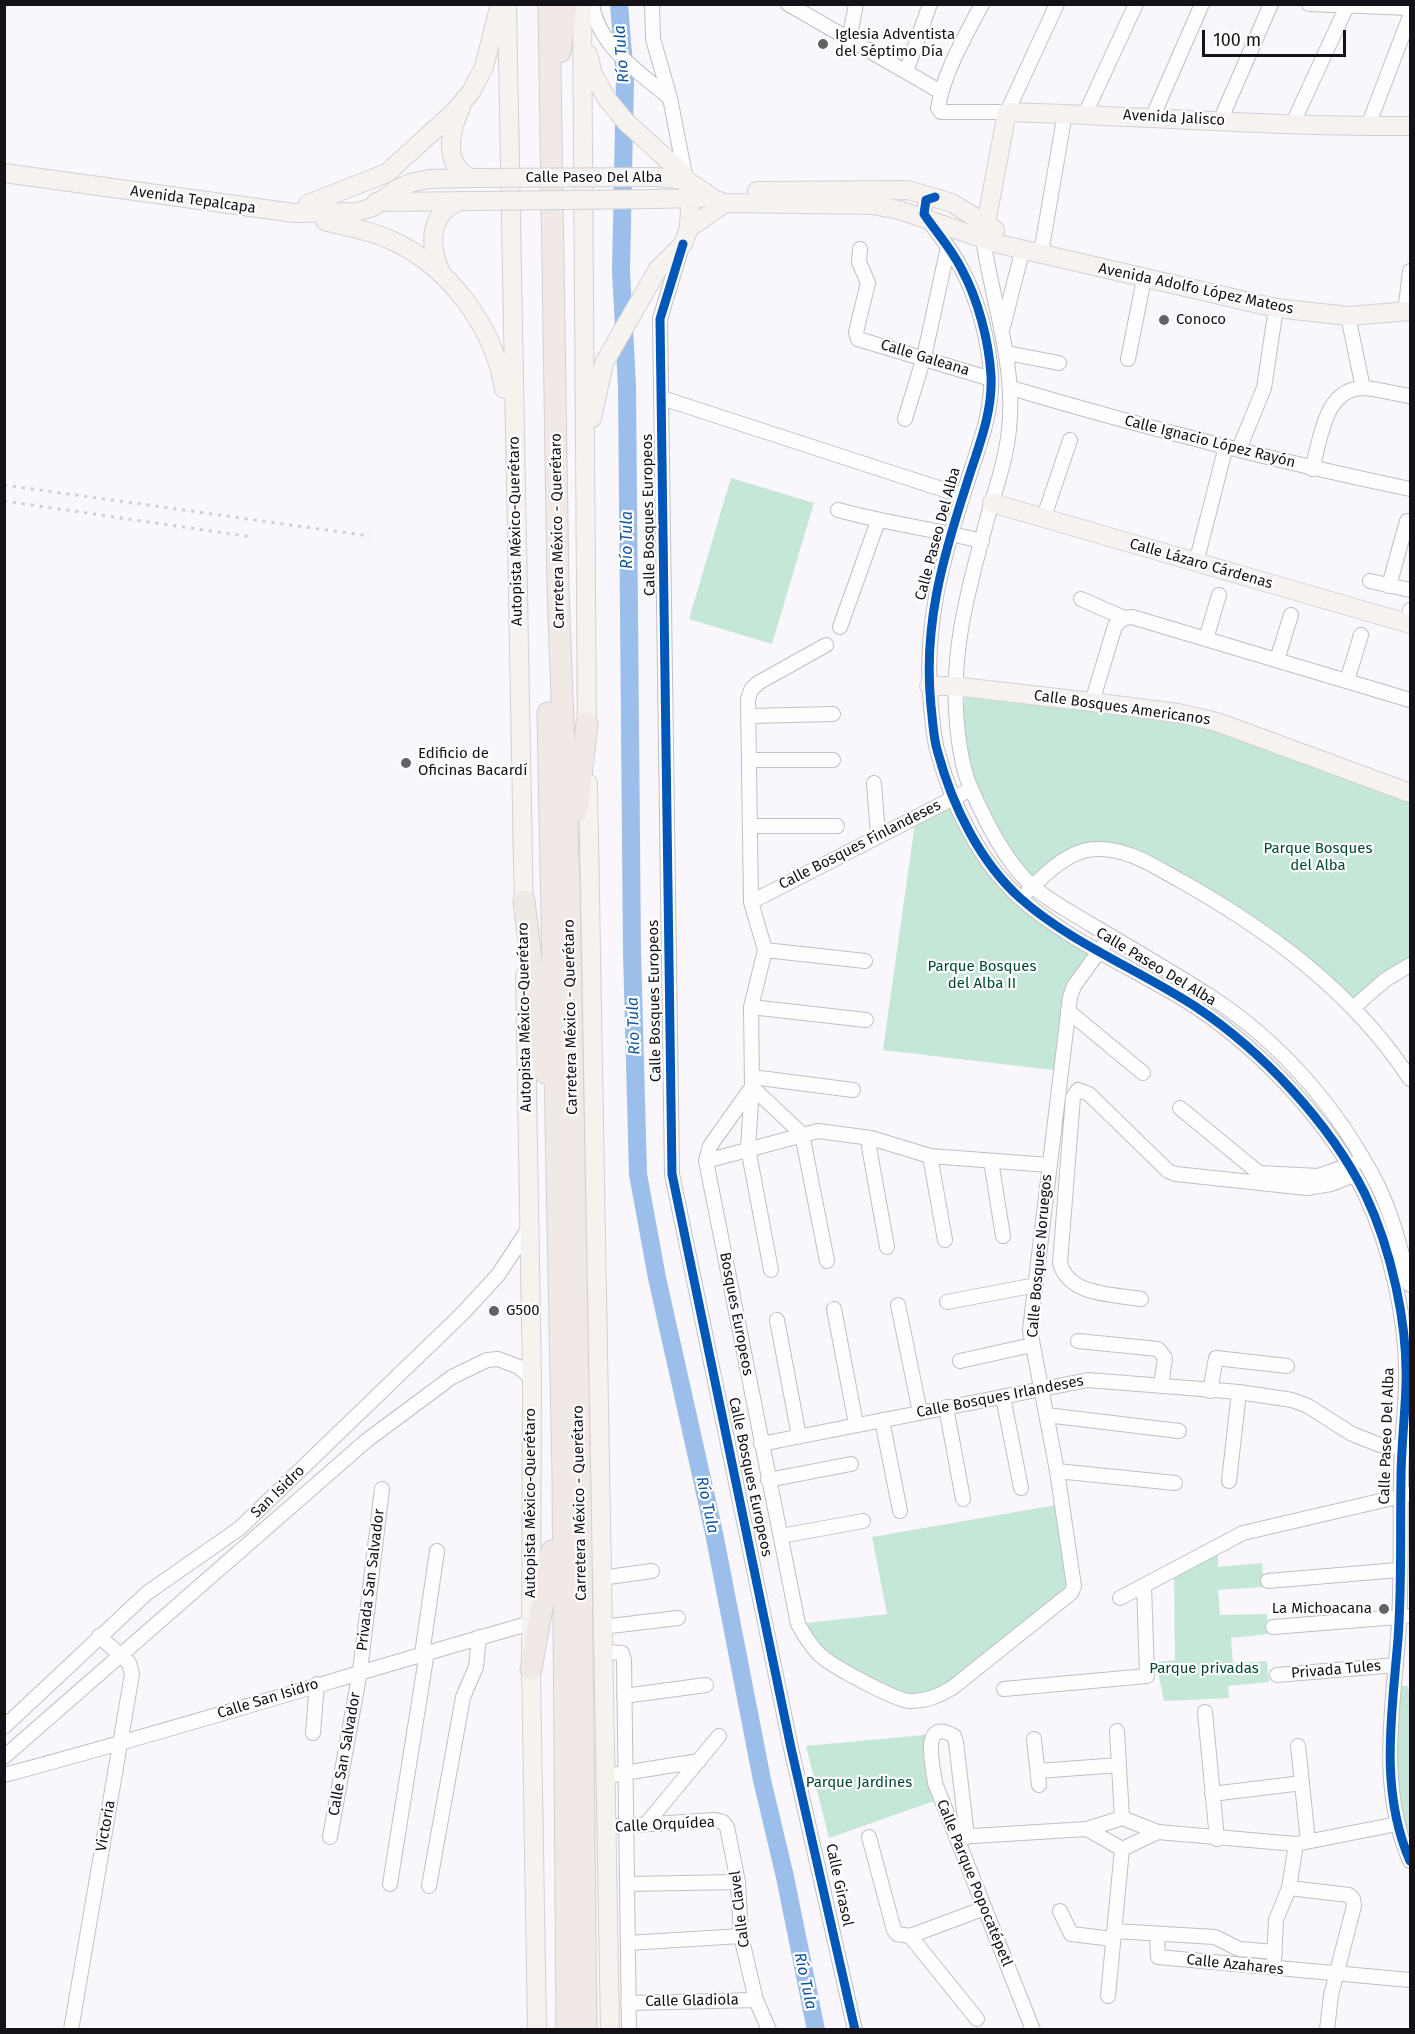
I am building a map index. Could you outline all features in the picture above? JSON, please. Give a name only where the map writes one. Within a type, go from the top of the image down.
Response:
[{"type":"highway","name":"Carretera México - Querétaro","points":[[536,4],[563,1476],[567,2030]]},
{"type":"highway","name":"Carretera México - Querétaro","points":[[549,4],[558,588],[569,886],[586,2030]]},
{"type":"highway","points":[[551,81],[560,52],[567,4]]},
{"type":"highway","points":[[569,886],[586,723]]},
{"type":"highway","points":[[524,901],[543,1065],[557,1128]]},
{"type":"highway","points":[[531,1669],[563,1476]]},
{"type":"main road","points":[[473,178],[458,169],[450,150],[455,122],[484,67],[500,4]]},
{"type":"main road","name":"Autopista México-Querétaro","points":[[507,4],[514,477],[524,901],[527,1231],[532,1379],[531,1669],[537,2030]]},
{"type":"main road","points":[[567,4],[572,58],[583,103]]},
{"type":"main road","points":[[582,4],[586,723],[610,2030]]},
{"type":"main road","points":[[583,35],[593,74],[608,99],[650,144],[676,167],[686,180],[690,200],[686,236]]},
{"type":"main road","points":[[301,209],[387,173],[463,103]]},
{"type":"main road","points":[[985,232],[1007,112]]},
{"type":"main road","name":"Avenida Jalisco","points":[[1007,112],[1153,116],[1292,125],[1410,126]]},
{"type":"main road","name":"Avenida Tepalcapa","points":[[4,164],[301,209]]},
{"type":"main road","name":"Avenida Tepalcapa","points":[[4,174],[301,209],[380,202],[468,201]]},
{"type":"main road","name":"Calle Paseo Del Alba","points":[[473,178],[655,177],[686,180],[717,200]]},
{"type":"main road","points":[[380,202],[410,183],[429,179],[473,178]]},
{"type":"main road","name":"Avenida Adolfo López Mateos","points":[[690,200],[717,200],[723,192],[908,190],[935,197],[962,210],[985,232]]},
{"type":"main road","name":"Calle Paseo Del Alba","points":[[468,201],[690,200]]},
{"type":"main road","points":[[584,465],[599,377],[608,356],[654,274],[717,200],[872,205],[927,220]]},
{"type":"main road","points":[[446,282],[435,256],[433,232],[443,211],[468,201]]},
{"type":"main road","points":[[301,209],[390,239],[419,256],[446,282],[481,323],[495,351],[504,393],[507,435],[514,477]]},
{"type":"main road","name":"Avenida Adolfo López Mateos","points":[[927,220],[985,232],[1028,250],[1144,279],[1276,308],[1348,316],[1408,312]]},
{"type":"main road","name":"Calle Lázaro Cárdenas","points":[[992,503],[1196,562],[1409,619]]},
{"type":"main road","name":"Calle Bosques Americanos","points":[[929,686],[953,686],[1178,713],[1217,722],[1410,793]]},
{"type":"street","points":[[592,4],[606,41],[670,98]]},
{"type":"street","points":[[652,4],[653,39],[670,98],[686,180]]},
{"type":"street","points":[[788,4],[940,92],[955,56],[982,4]]},
{"type":"street","points":[[849,40],[856,4]]},
{"type":"street","points":[[906,72],[930,4]]},
{"type":"street","points":[[1007,112],[1057,4]]},
{"type":"street","points":[[1085,114],[1136,4]]},
{"type":"street","points":[[1153,116],[1202,4]]},
{"type":"street","points":[[1220,121],[1271,4]]},
{"type":"street","points":[[1309,4],[1410,8]]},
{"type":"street","points":[[1292,125],[1347,6]]},
{"type":"street","points":[[1368,126],[1410,16]]},
{"type":"street","name":"Avenida Jalisco","points":[[940,92],[939,110],[1007,112]]},
{"type":"street","points":[[1002,332],[1028,250],[1065,113]]},
{"type":"street","points":[[927,220],[923,204],[926,200],[935,197]]},
{"type":"street","name":"Calle Paseo Del Alba","points":[[927,220],[948,247],[971,291],[987,349],[991,379],[989,408],[951,534],[930,626],[929,686],[936,747],[952,798],[989,862],[1020,898],[1100,951],[1197,1008],[1257,1054],[1298,1098],[1351,1171],[1395,1238],[1407,1380],[1406,1495],[1398,1570],[1405,1616],[1396,1665],[1389,1753],[1397,1824],[1410,1861]]},
{"type":"street","name":"Calle Paseo Del Alba","points":[[985,232],[1007,353],[1011,388],[1007,445],[961,623],[953,686],[958,741],[970,789],[1009,860],[1033,886],[1110,936],[1210,996],[1260,1032],[1321,1097],[1378,1185],[1410,1285]]},
{"type":"street","name":"Calle Bosques Europeos","points":[[686,236],[661,312],[672,1174],[791,1748]]},
{"type":"street","points":[[904,419],[924,357],[948,247]]},
{"type":"street","name":"Calle Galeana","points":[[860,249],[859,262],[868,283],[856,333],[858,339],[991,379]]},
{"type":"street","points":[[1408,312],[1410,272]]},
{"type":"street","points":[[1128,358],[1144,279]]},
{"type":"street","points":[[1196,562],[1233,447],[1264,388],[1276,308]]},
{"type":"street","points":[[1348,316],[1364,388]]},
{"type":"street","points":[[1007,353],[1059,363]]},
{"type":"street","name":"Calle Ignacio López Rayón","points":[[1011,388],[1109,417],[1312,469],[1410,489]]},
{"type":"street","points":[[1312,469],[1330,408],[1341,394],[1364,388],[1410,396]]},
{"type":"street","points":[[662,398],[963,495]]},
{"type":"street","points":[[982,436],[992,434],[1001,436],[1007,445]]},
{"type":"street","points":[[1044,517],[1070,440]]},
{"type":"street","points":[[838,510],[878,521],[897,522],[981,541]]},
{"type":"street","points":[[1389,586],[1404,520]]},
{"type":"street","points":[[840,627],[878,521]]},
{"type":"street","points":[[1370,581],[1410,590]]},
{"type":"street","points":[[1206,639],[1219,595]]},
{"type":"street","points":[[1081,599],[1124,618],[1141,618],[1410,700]]},
{"type":"street","points":[[1277,660],[1291,615]]},
{"type":"street","points":[[1092,702],[1115,626],[1124,618]]},
{"type":"street","points":[[1347,681],[1361,635]]},
{"type":"street","points":[[771,1270],[748,1148],[752,1082],[752,1007],[765,950],[751,902],[749,716],[751,690],[758,683],[826,645]]},
{"type":"street","points":[[749,716],[833,714]]},
{"type":"street","points":[[749,760],[833,760]]},
{"type":"street","points":[[874,783],[878,835]]},
{"type":"street","name":"Calle Bosques Finlandeses","points":[[751,902],[970,789]]},
{"type":"street","points":[[750,826],[837,826]]},
{"type":"street","points":[[1020,898],[1065,860],[1079,852],[1096,849],[1119,851],[1140,859],[1205,895],[1295,953],[1353,1008],[1410,1079]]},
{"type":"street","name":"Calle Bosques Noruegos","points":[[798,1624],[820,1656],[834,1665],[898,1698],[924,1700],[939,1696],[952,1688],[1071,1593],[1074,1586],[1057,1470],[1030,1330],[1049,1165],[1072,1014],[1074,986],[1110,936]]},
{"type":"street","points":[[765,950],[865,961]]},
{"type":"street","points":[[1353,1008],[1385,980],[1410,965]]},
{"type":"street","points":[[752,1007],[866,1020]]},
{"type":"street","points":[[1072,1014],[1143,1073]]},
{"type":"street","points":[[752,1082],[853,1090]]},
{"type":"street","points":[[752,1082],[802,1134],[827,1261]]},
{"type":"street","points":[[706,1161],[710,1146],[752,1082]]},
{"type":"street","points":[[1141,1299],[1086,1289],[1072,1284],[1063,1275],[1060,1263],[1071,1121],[1073,1097],[1078,1090],[1089,1094],[1168,1171],[1176,1174],[1307,1188],[1331,1184],[1363,1160]]},
{"type":"street","points":[[1180,1108],[1259,1173],[1318,1176],[1351,1171]]},
{"type":"street","points":[[706,1161],[802,1134],[836,1131],[871,1138],[930,1156],[1049,1165]]},
{"type":"street","points":[[871,1138],[869,1147],[887,1246]]},
{"type":"street","points":[[930,1156],[945,1240]]},
{"type":"street","name":"Bosques Europeos","points":[[706,1161],[798,1624]]},
{"type":"street","points":[[991,1161],[1003,1236]]},
{"type":"street","points":[[1395,1238],[1410,1230]]},
{"type":"street","name":"San Isidro","points":[[4,1727],[147,1593],[240,1528],[463,1313],[498,1275],[527,1231]]},
{"type":"street","points":[[947,1302],[1036,1285]]},
{"type":"street","points":[[898,1305],[920,1412]]},
{"type":"street","points":[[834,1309],[856,1424]]},
{"type":"street","points":[[777,1320],[799,1436]]},
{"type":"street","points":[[1078,1341],[1158,1349],[1165,1358],[1161,1386]]},
{"type":"street","points":[[960,1361],[1032,1346]]},
{"type":"street","points":[[1210,1392],[1216,1358],[1287,1366]]},
{"type":"street","name":"San Isidro","points":[[4,1757],[366,1441],[452,1377],[487,1360],[498,1359],[519,1367],[532,1379]]},
{"type":"street","name":"Calle Bosques Irlandeses","points":[[761,1444],[1088,1380],[1210,1392],[1239,1392],[1292,1400],[1308,1406],[1352,1434],[1380,1445],[1406,1448]]},
{"type":"street","points":[[1228,1480],[1239,1392]]},
{"type":"street","points":[[1003,1397],[1021,1488]]},
{"type":"street","points":[[946,1407],[963,1499]]},
{"type":"street","points":[[1046,1415],[1179,1431]]},
{"type":"street","points":[[882,1420],[900,1511]]},
{"type":"street","points":[[768,1480],[851,1464]]},
{"type":"street","points":[[1057,1470],[1175,1483]]},
{"type":"street","name":"Privada San Salvador","points":[[360,1671],[382,1489]]},
{"type":"street","points":[[1120,1598],[1243,1533],[1406,1495]]},
{"type":"street","points":[[782,1536],[863,1521]]},
{"type":"street","points":[[390,1884],[437,1551]]},
{"type":"street","points":[[1268,1581],[1398,1570]]},
{"type":"street","points":[[601,1578],[652,1571]]},
{"type":"street","points":[[1004,1689],[1146,1676],[1144,1585]]},
{"type":"street","points":[[1273,1627],[1405,1616]]},
{"type":"street","points":[[602,1627],[678,1618]]},
{"type":"street","name":"Calle San Isidro","points":[[4,1775],[120,1745],[360,1671],[531,1623]]},
{"type":"street","name":"Victoria","points":[[71,2030],[132,1674],[129,1663],[99,1636]]},
{"type":"street","points":[[429,1886],[463,1697],[476,1667],[479,1637]]},
{"type":"street","points":[[603,1652],[622,1653],[627,1825],[629,2030]]},
{"type":"street","name":"Privada Tules","points":[[1277,1675],[1396,1665]]},
{"type":"street","name":"Calle San Salvador","points":[[330,1837],[360,1671]]},
{"type":"street","points":[[312,1733],[317,1684]]},
{"type":"street","points":[[624,1696],[706,1685]]},
{"type":"street","points":[[1205,1712],[1217,1839]]},
{"type":"street","points":[[1117,1731],[1122,1818]]},
{"type":"street","name":"Calle Parque Popocatépetl","points":[[962,1837],[956,1742],[954,1736],[948,1732],[934,1734],[930,1747],[935,1782],[962,1837],[986,1908],[1033,2030]]},
{"type":"street","points":[[646,1823],[719,1736]]},
{"type":"street","points":[[1034,1739],[1039,1785]]},
{"type":"street","points":[[1273,1968],[1276,1920],[1289,1888],[1302,1842],[1302,1783],[1298,1746]]},
{"type":"street","name":"Calle Girasol","points":[[791,1748],[855,2030]]},
{"type":"street","points":[[605,1776],[699,1761]]},
{"type":"street","points":[[1038,1771],[1119,1765]]},
{"type":"street","points":[[1212,1794],[1302,1783]]},
{"type":"street","points":[[962,1837],[1088,1828],[1122,1818],[1158,1833],[1217,1839],[1302,1842],[1397,1824]]},
{"type":"street","name":"Calle Orquídea","points":[[606,1827],[715,1820],[723,1822]]},
{"type":"street","name":"Calle Clavel","points":[[723,1822],[727,1827],[738,1882],[741,1936],[756,2000],[769,2030]]},
{"type":"street","points":[[1108,1996],[1114,1935],[1128,1846],[1136,1824]]},
{"type":"street","points":[[1088,1828],[1128,1846],[1158,1833]]},
{"type":"street","points":[[869,1837],[897,1934],[910,1936],[986,1908]]},
{"type":"street","points":[[607,1896],[627,1890],[738,1882]]},
{"type":"street","points":[[1289,1888],[1349,1895],[1353,1899],[1336,1975],[1327,2030]]},
{"type":"street","points":[[1060,1911],[1071,1934],[1215,1937],[1239,1949],[1275,1952]]},
{"type":"street","name":"Calle Azahares","points":[[1156,1934],[1158,1957],[1410,1980]]},
{"type":"street","points":[[628,1942],[741,1936]]},
{"type":"street","points":[[910,1936],[977,2019]]},
{"type":"street","points":[[1223,1963],[1226,1941]]},
{"type":"street","name":"Calle Gladiola","points":[[628,2003],[756,2000]]},
{"type":"green space","points":[[731,478],[814,503],[772,644],[689,619]]},
{"type":"green space","name":"Parque Bosques del Alba","points":[[966,691],[1178,713],[1410,793],[1410,965],[1353,1008],[1295,953],[1140,859],[1096,849],[1033,886],[971,789],[958,741]]},
{"type":"green space","name":"Parque Bosques del Alba II","points":[[952,798],[1020,898],[1100,951],[1074,986],[1061,1071],[883,1050],[916,816]]},
{"type":"green space","points":[[1062,1504],[1074,1586],[952,1688],[910,1701],[834,1665],[798,1624],[887,1614],[872,1537]]},
{"type":"green space","name":"Parque privadas","points":[[1218,1550],[1218,1567],[1262,1563],[1264,1587],[1218,1590],[1220,1615],[1267,1614],[1268,1634],[1231,1638],[1233,1663],[1267,1661],[1269,1682],[1228,1686],[1229,1698],[1164,1701],[1156,1662],[1175,1660],[1174,1576]]},
{"type":"green space","points":[[1397,1686],[1408,1686],[1410,1702],[1410,1856],[1394,1799]]},
{"type":"green space","name":"Parque Jardines","points":[[934,1734],[940,1799],[829,1838],[806,1746]]},
{"type":"waterway","name":"Río Tula","points":[[619,4],[625,78],[621,271],[627,386],[632,952],[638,1174],[657,1278],[714,1533],[762,1780],[785,1877],[816,2030]]},
{"type":"railway","points":[[4,485],[370,536]]},
{"type":"railway","points":[[4,501],[252,537]]},
{"type":"cycle path","points":[[935,197],[926,200],[924,214],[957,261],[973,293],[985,335],[991,376],[987,418],[949,540],[936,594],[929,677],[936,747],[951,793],[969,832],[1006,884],[1039,914],[1060,929],[1196,1007],[1245,1045],[1292,1090],[1314,1115],[1350,1167],[1374,1215],[1383,1238],[1396,1287],[1406,1361],[1401,1467],[1399,1619],[1390,1752],[1394,1807],[1400,1834],[1410,1861]]},
{"type":"cycle path","points":[[683,244],[660,319],[672,1174],[791,1748],[855,2030]]},
{"type":"place","name":"Iglesia Adventista del Séptimo Día","points":[[823,44]]},
{"type":"place","name":"Conoco","points":[[1164,320]]},
{"type":"place","name":"Edificio de Oficinas Bacardí","points":[[406,763]]},
{"type":"place","name":"G500","points":[[494,1311]]},
{"type":"place","name":"La Michoacana","points":[[1384,1609]]}]
